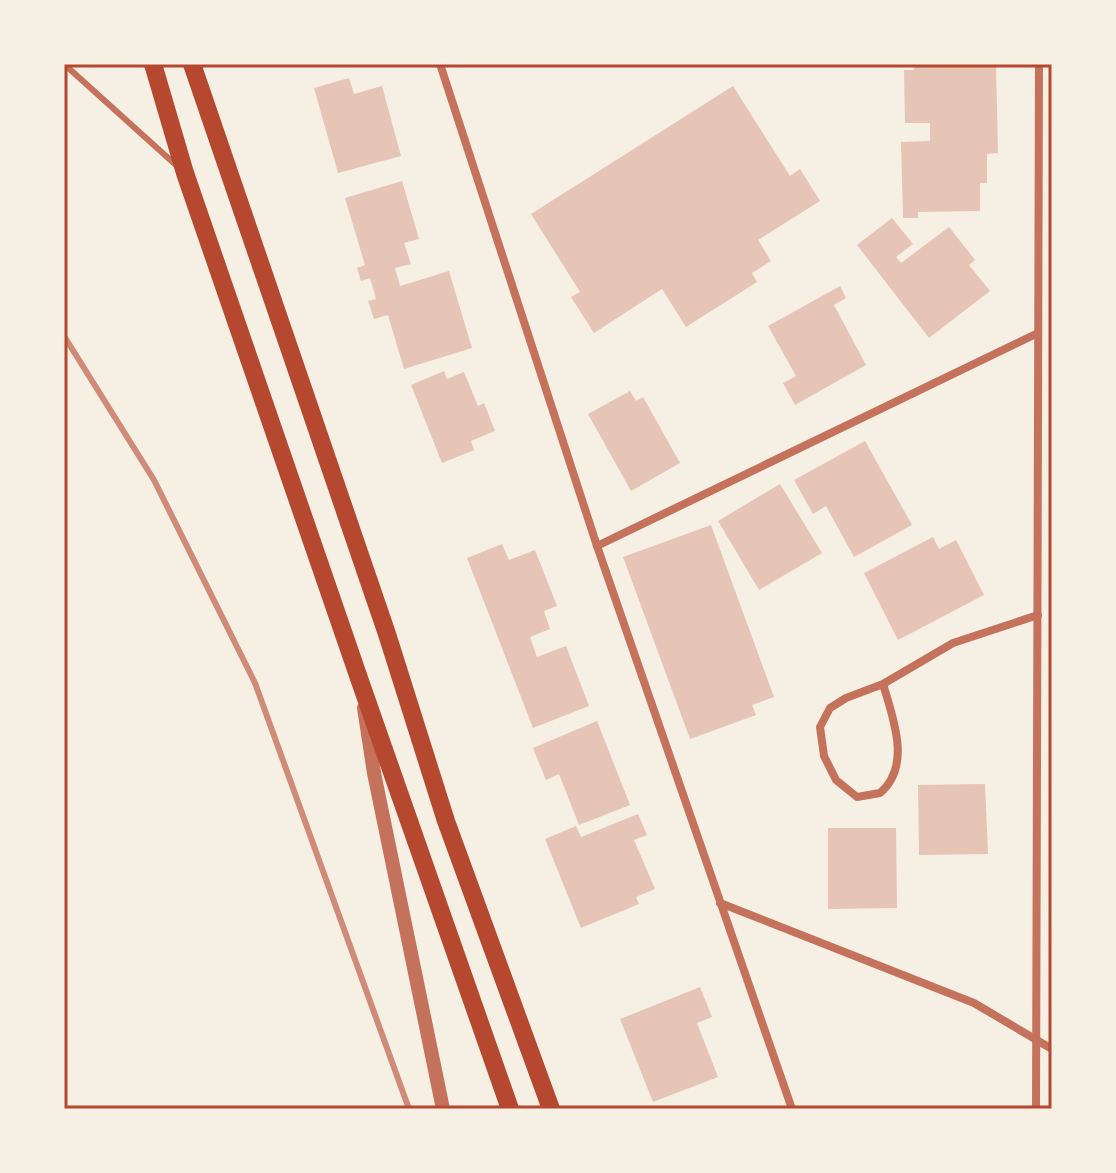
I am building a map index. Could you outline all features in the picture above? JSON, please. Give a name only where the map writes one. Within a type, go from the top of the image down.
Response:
[{"type":"main road","points":[[153,64],[185,173],[510,1109]]},
{"type":"main road","points":[[192,64],[387,634],[436,792],[551,1109]]},
{"type":"street","points":[[440,64],[597,546],[792,1109]]},
{"type":"street","points":[[1036,1109],[1039,64]]},
{"type":"street","points":[[1040,133],[1052,133]]},
{"type":"street","points":[[597,546],[1038,333]]},
{"type":"street","points":[[883,684],[896,736],[896,771],[880,793],[857,797],[836,780],[824,756],[820,727],[830,708],[846,698],[883,684],[953,643],[1038,615]]},
{"type":"street","points":[[361,684],[374,773],[443,1109]]},
{"type":"street","points":[[720,903],[961,998],[1036,1037],[1052,1049]]},
{"type":"lane","points":[[64,64],[185,173]]},
{"type":"building","points":[[914,64],[996,64],[998,153],[987,154],[987,183],[980,183],[980,211],[918,212],[918,218],[903,218],[901,142],[930,141],[930,123],[905,123],[904,70],[914,70]]},
{"type":"building","points":[[349,78],[354,94],[382,86],[401,156],[338,173],[314,88]]},
{"type":"building","points":[[733,86],[790,176],[800,169],[820,201],[758,240],[771,261],[752,273],[757,282],[686,327],[662,289],[594,333],[571,297],[580,292],[531,214]]},
{"type":"building","points":[[402,181],[419,239],[404,243],[411,264],[395,268],[400,286],[449,271],[472,348],[404,369],[388,315],[374,319],[368,301],[376,299],[370,278],[361,281],[357,268],[365,265],[345,198]]},
{"type":"building","points":[[892,218],[913,244],[896,257],[901,263],[949,227],[975,260],[969,265],[990,291],[929,338],[857,245]]},
{"type":"building","points":[[840,286],[846,298],[834,305],[866,365],[795,405],[783,383],[796,376],[768,326]]},
{"type":"building","points":[[444,371],[447,379],[464,372],[478,406],[484,403],[495,431],[471,441],[474,450],[442,463],[411,385]]},
{"type":"building","points":[[630,391],[636,401],[643,397],[680,463],[631,491],[588,414]]},
{"type":"building","points":[[865,441],[912,525],[854,557],[826,506],[813,514],[794,480]]},
{"type":"building","points":[[780,484],[822,553],[759,590],[718,521]]},
{"type":"building","points":[[711,525],[774,697],[752,705],[756,715],[690,739],[623,557]]},
{"type":"building","points":[[933,537],[939,549],[956,540],[984,595],[898,640],[864,573]]},
{"type":"building","points":[[502,544],[509,560],[535,550],[557,606],[544,611],[550,629],[530,637],[537,657],[566,646],[589,706],[533,728],[467,558]]},
{"type":"building","points":[[597,721],[630,805],[579,825],[559,774],[546,780],[533,748]]},
{"type":"building","points":[[985,784],[988,854],[919,855],[918,785]]},
{"type":"building","points":[[638,814],[647,835],[634,840],[655,889],[636,897],[639,904],[581,928],[545,839],[576,826],[581,837]]},
{"type":"building","points":[[828,828],[896,828],[897,908],[828,909]]},
{"type":"building","points":[[700,987],[712,1017],[697,1023],[718,1077],[653,1102],[620,1019]]},
{"type":"railway","points":[[64,336],[154,480],[255,683],[409,1109]]}]
